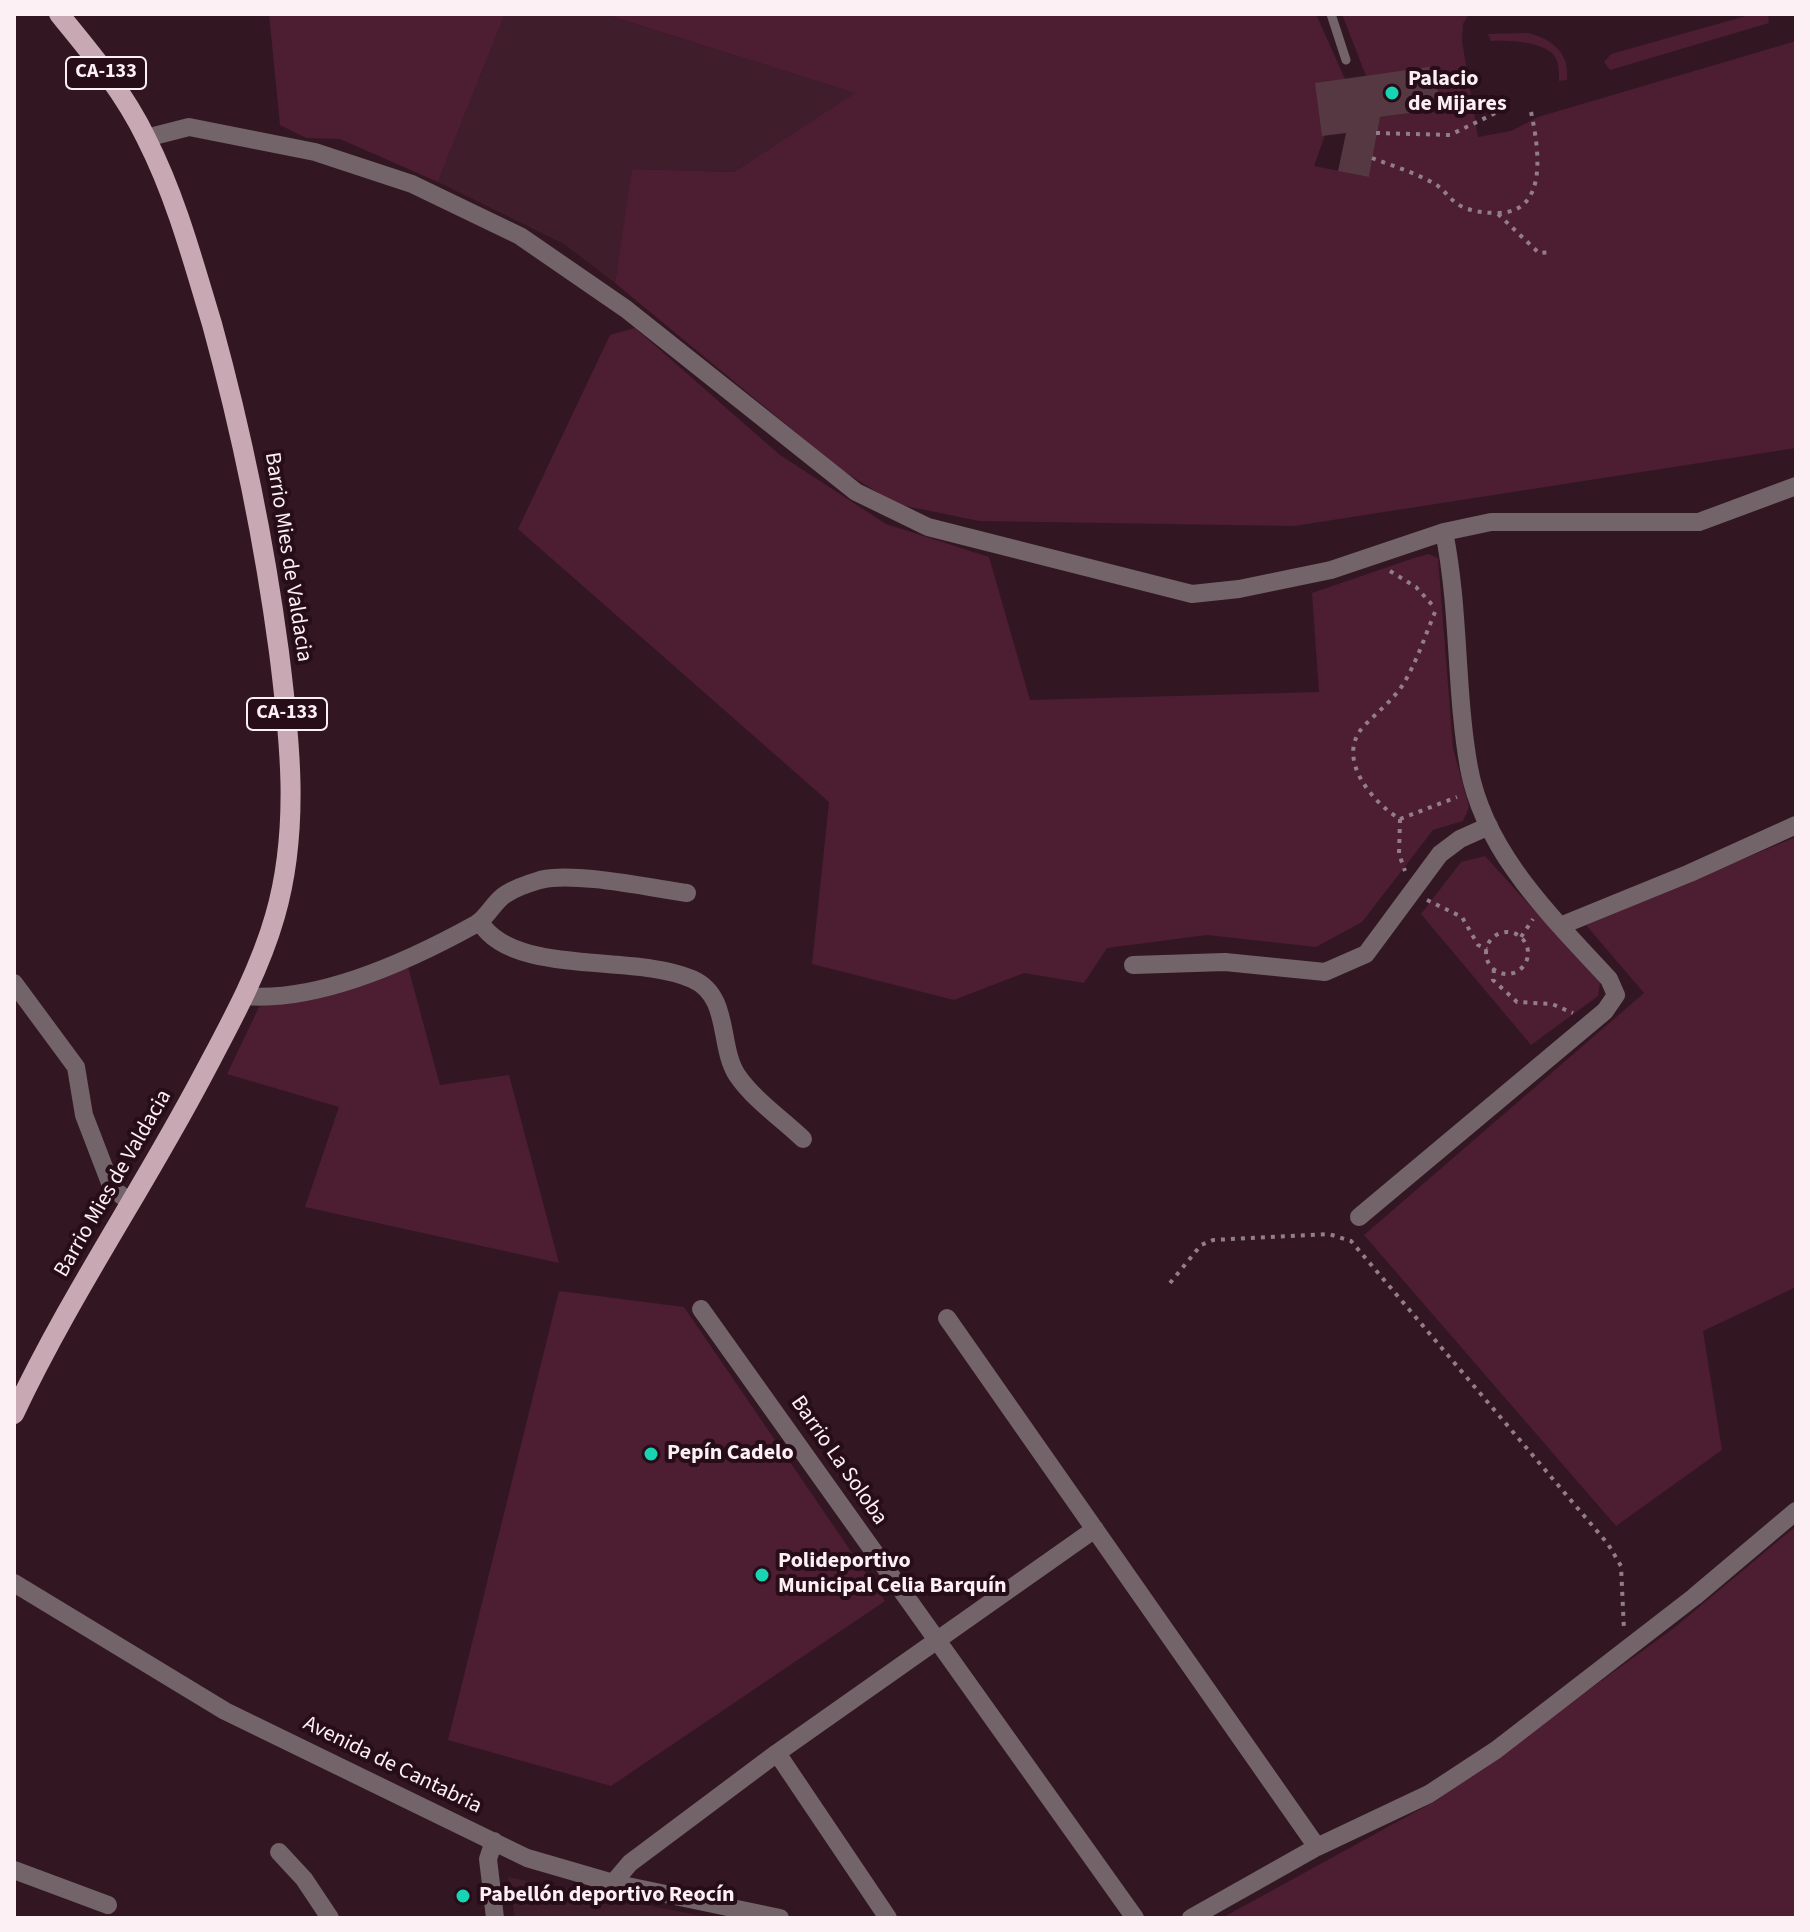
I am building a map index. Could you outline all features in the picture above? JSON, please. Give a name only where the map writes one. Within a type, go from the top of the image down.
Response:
[{"type":"main road","name":"CA-133","points":[[59,14],[129,106],[146,138]]},
{"type":"main road","name":"Barrio Mies de Valdacia","points":[[14,1414],[244,996],[276,915],[288,854],[291,779],[287,713],[266,552],[234,404],[194,261],[168,187],[146,138]]},
{"type":"street","points":[[146,138],[189,127],[315,152],[412,184],[520,236],[626,309],[856,492],[928,527],[1192,594],[1239,589],[1316,574],[1444,532],[1491,522],[1699,522],[1796,486]]},
{"type":"street","points":[[1359,1217],[1593,1021],[1612,1004],[1616,990],[1520,877],[1489,826],[1477,793],[1465,734],[1455,614],[1444,532]]},
{"type":"street","points":[[1560,926],[1690,873],[1796,825]]},
{"type":"street","points":[[1133,965],[1225,962],[1325,972],[1366,954],[1440,854],[1460,839],[1489,826]]},
{"type":"street","points":[[244,996],[265,998],[296,993],[389,967],[480,922],[506,894],[543,879],[593,881],[687,893]]},
{"type":"street","points":[[480,922],[487,934],[510,948],[538,956],[647,966],[693,979],[708,990],[721,1016],[736,1074],[803,1139]]},
{"type":"street","points":[[14,983],[76,1067],[84,1115],[112,1188],[131,1203]]},
{"type":"street","name":"Barrio La Soloba","points":[[701,1309],[1135,1918]]},
{"type":"street","points":[[947,1318],[1317,1847]]},
{"type":"street","points":[[1191,1918],[1317,1847],[1429,1794],[1496,1750],[1796,1511]]},
{"type":"street","points":[[613,1883],[630,1863],[777,1753],[1095,1529]]},
{"type":"street","name":"Avenida de Cantabria","points":[[14,1583],[225,1711],[527,1858],[613,1883],[780,1918]]},
{"type":"street","points":[[777,1753],[888,1918]]},
{"type":"street","points":[[494,1841],[488,1859],[495,1918]]},
{"type":"street","points":[[279,1852],[304,1879],[330,1918]]},
{"type":"street","points":[[14,1870],[108,1905]]},
{"type":"lane","points":[[1331,14],[1346,60]]},
{"type":"path","points":[[1376,133],[1450,135],[1508,107]]},
{"type":"path","points":[[1372,158],[1437,185],[1460,206],[1496,213],[1520,208],[1538,174],[1530,107]]},
{"type":"path","points":[[1496,213],[1539,253],[1552,252]]},
{"type":"path","points":[[1367,557],[1416,587],[1436,610],[1455,614]]},
{"type":"path","points":[[1436,610],[1402,685],[1362,728],[1355,741],[1360,781],[1383,809],[1400,819],[1426,807],[1477,793]]},
{"type":"path","points":[[1494,969],[1508,974],[1526,963],[1528,949],[1521,937],[1508,932],[1490,942],[1487,956],[1494,969],[1493,980],[1517,1002],[1552,1004],[1593,1021]]},
{"type":"path","points":[[1170,1283],[1207,1241],[1323,1234],[1339,1235],[1351,1241],[1615,1554],[1623,1577],[1624,1633],[1630,1646]]},
{"type":"shaded area","points":[[269,14],[505,14],[438,182],[340,139],[306,138],[280,125]]},
{"type":"shaded area","points":[[505,14],[604,14],[856,93],[734,172],[633,169],[615,283],[564,244],[438,182]]},
{"type":"shaded area","points":[[604,14],[1316,14],[1345,79],[1314,166],[1369,177],[1376,139],[1375,118],[1440,108],[1435,67],[1366,76],[1342,14],[1469,14],[1463,24],[1462,41],[1478,137],[1511,131],[1538,117],[1796,41],[1796,448],[1294,526],[979,521],[896,504],[840,469],[615,283],[632,169],[734,172],[855,93]]},
{"type":"shaded area","points":[[1753,14],[1768,14],[1769,23],[1610,70],[1604,62],[1611,54]]},
{"type":"shaded area","points":[[1528,33],[1545,39],[1558,49],[1566,62],[1567,80],[1559,81],[1557,61],[1546,49],[1528,43],[1491,41],[1488,34]]},
{"type":"shaded area","points":[[635,328],[780,455],[886,524],[989,557],[1030,700],[1319,692],[1312,593],[1414,558],[1429,554],[1438,558],[1453,748],[1469,807],[1463,821],[1433,830],[1362,922],[1316,947],[1207,935],[1107,948],[1084,983],[1024,973],[954,1000],[812,964],[829,802],[518,529],[610,335]]},
{"type":"shaded area","points":[[1796,837],[1796,1287],[1703,1331],[1722,1450],[1616,1526],[1364,1235],[1644,993],[1586,925]]},
{"type":"shaded area","points":[[1485,856],[1600,983],[1598,996],[1531,1045],[1421,914],[1461,862]]},
{"type":"shaded area","points":[[408,967],[440,1085],[509,1075],[559,1263],[305,1207],[339,1107],[227,1074],[259,1007]]},
{"type":"shaded area","name":"Pepín Cadelo","points":[[559,1291],[684,1307],[885,1601],[611,1786],[448,1740]]},
{"type":"shaded area","points":[[1796,1526],[1796,1918],[1222,1918],[1437,1800],[1674,1628]]},
{"type":"shaded area","points":[[508,1877],[712,1918],[515,1918]]},
{"type":"building","name":"Palacio de Mijares","points":[[1435,66],[1440,109],[1380,117],[1369,177],[1338,171],[1346,133],[1322,136],[1315,83]]},
{"type":"place","name":"Palacio de Mijares","points":[[1392,93]]},
{"type":"place","name":"Pepín Cadelo","points":[[651,1454]]},
{"type":"place","name":"Polideportivo Municipal Celia Barquín","points":[[762,1575]]},
{"type":"place","name":"Pabellón deportivo Reocín","points":[[463,1896]]}]
